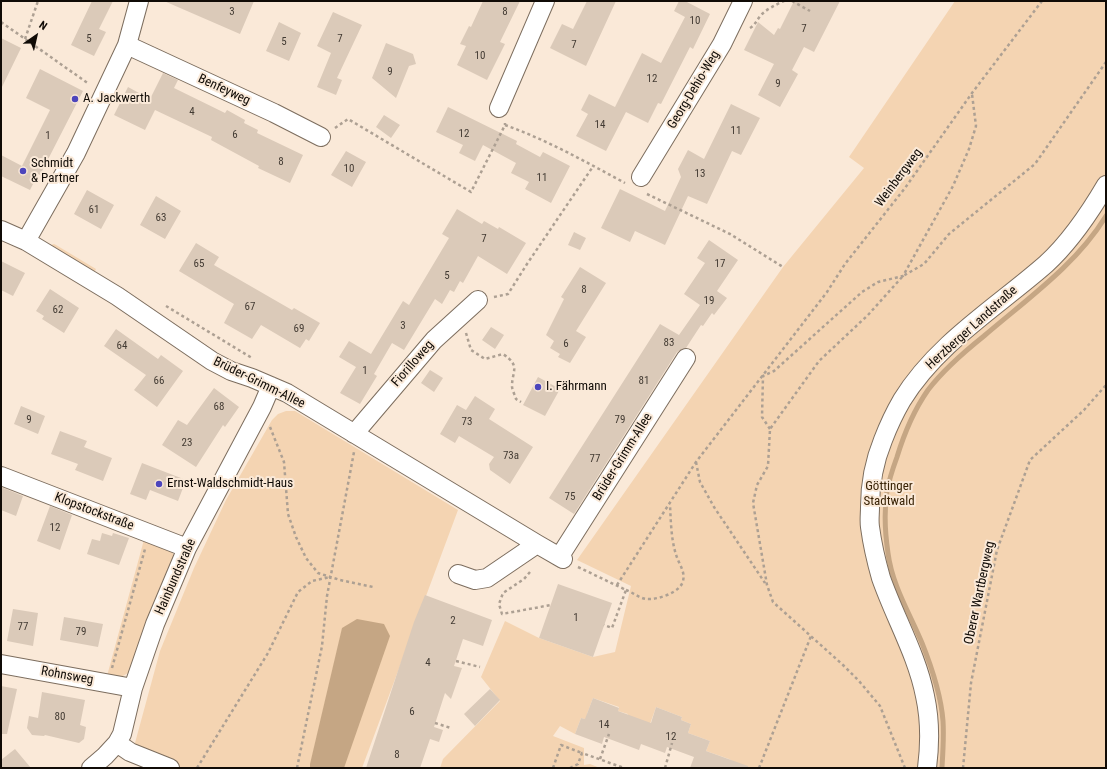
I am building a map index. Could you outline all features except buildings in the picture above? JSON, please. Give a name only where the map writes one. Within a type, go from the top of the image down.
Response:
[{"type":"street","points":[[26,241],[76,153],[127,45],[139,1]]},
{"type":"street","points":[[499,108],[545,1]]},
{"type":"street","name":"Georg-Dehio-Weg","points":[[637,184],[722,44],[743,1]]},
{"type":"street","name":"Benfeyweg","points":[[127,45],[274,113],[321,137]]},
{"type":"street","name":"Herzberger Landstraße","points":[[927,768],[929,741],[925,697],[913,655],[881,577],[870,526],[872,474],[877,454],[902,400],[924,371],[947,346],[1046,263],[1069,239],[1093,207],[1106,185]]},
{"type":"street","name":"Brüder-Grimm-Allee","points":[[1,230],[26,241],[116,296],[212,361],[231,371],[287,393],[562,558],[686,358]]},
{"type":"street","name":"Fiorilloweg","points":[[356,435],[434,340],[478,300]]},
{"type":"street","name":"Hainbundstraße","points":[[91,768],[117,743],[122,734],[133,688],[155,624],[187,548],[262,407],[270,386]]},
{"type":"street","name":"Klopstockstraße","points":[[1,476],[187,548]]},
{"type":"street","points":[[458,574],[475,580],[487,578],[537,544]]},
{"type":"street","name":"Rohnsweg","points":[[1,664],[133,688]]},
{"type":"street","points":[[117,743],[130,752],[170,768]]},
{"type":"path","points":[[25,40],[38,1]]},
{"type":"path","points":[[754,26],[757,19],[767,10],[784,1]]},
{"type":"path","points":[[792,1],[810,11]]},
{"type":"path","name":"Weinbergweg","points":[[617,585],[696,462],[763,376],[826,292],[845,264],[905,188],[972,93],[1042,1]]},
{"type":"path","points":[[1,22],[103,94]]},
{"type":"path","points":[[770,429],[762,417],[763,376],[774,371],[862,292],[878,282],[903,276],[924,264],[949,234],[1035,164],[1106,62]]},
{"type":"path","points":[[905,768],[880,706],[859,681],[773,602],[767,585],[753,503],[757,485],[768,466],[770,429],[819,361],[868,315],[903,276],[953,186],[969,149],[976,126],[972,93]]},
{"type":"path","points":[[499,108],[506,125],[539,138],[637,184],[730,234],[783,268]]},
{"type":"path","points":[[321,137],[348,119],[471,192],[506,125]]},
{"type":"path","points":[[478,300],[508,294],[594,165]]},
{"type":"path","points":[[461,315],[471,350],[485,359],[503,354],[509,358],[515,369],[512,387],[516,399],[521,402]]},
{"type":"path","name":"Oberer Wartbergweg","points":[[963,768],[971,683],[997,550],[1030,460],[1084,410],[1106,385]]},
{"type":"path","points":[[262,407],[284,462],[288,514],[296,537],[306,558],[318,573],[373,587]]},
{"type":"path","points":[[297,768],[322,646],[325,607],[356,435]]},
{"type":"path","points":[[696,462],[700,482],[714,507],[767,585]]},
{"type":"path","points":[[562,558],[646,599],[672,594],[683,582],[683,572],[673,539],[670,504]]},
{"type":"path","points":[[108,683],[150,534]]},
{"type":"path","points":[[530,572],[524,579],[503,593],[499,604],[502,614],[551,605]]},
{"type":"path","points":[[197,768],[268,653],[298,592],[312,581],[330,577]]},
{"type":"path","points":[[604,625],[612,628],[626,590]]},
{"type":"path","points":[[759,768],[811,636]]},
{"type":"path","points":[[456,661],[480,667]]},
{"type":"path","points":[[435,723],[451,728]]},
{"type":"path","points":[[600,759],[609,734]]},
{"type":"path","points":[[665,768],[672,743]]},
{"type":"path","points":[[553,768],[561,745],[624,768]]},
{"type":"path","points":[[570,768],[578,764],[582,753]]},
{"type":"green space","name":"Göttinger Stadtwald","points":[[955,1],[1106,1],[1106,768],[745,768],[729,759],[706,751],[710,741],[688,733],[691,724],[681,720],[682,717],[656,707],[650,724],[625,723],[628,714],[618,711],[619,707],[593,698],[587,714],[591,721],[581,718],[575,734],[560,726],[553,736],[584,748],[584,765],[590,764],[600,768],[440,768],[443,759],[500,701],[481,677],[505,621],[539,638],[593,657],[615,652],[631,586],[577,560],[783,267],[864,168],[849,157]]},
{"type":"green space","points":[[54,244],[96,269],[94,273],[54,248],[51,245]]},
{"type":"green space","points":[[286,411],[295,411],[458,510],[362,768],[179,768],[137,749],[135,743],[160,651],[194,568],[226,500],[272,420],[278,414]]},
{"type":"green space","points":[[145,536],[167,547],[175,558],[130,672],[119,678],[107,676]]},
{"type":"shaded area","points":[[357,619],[384,624],[390,636],[344,768],[310,768],[342,628]]},
{"type":"waterway","points":[[942,767],[943,721],[938,691],[933,672],[922,643],[897,588],[890,565],[885,506],[891,474],[910,422],[918,406],[934,382],[947,368],[1066,266],[1094,234],[1106,216]]},
{"type":"place","name":"A. Jackwerth","points":[[75,99]]},
{"type":"place","name":"Schmidt & Partner","points":[[23,171]]},
{"type":"place","name":"I. Fährmann","points":[[538,387]]},
{"type":"place","name":"Ernst-Waldschmidt-Haus","points":[[159,484]]}]
